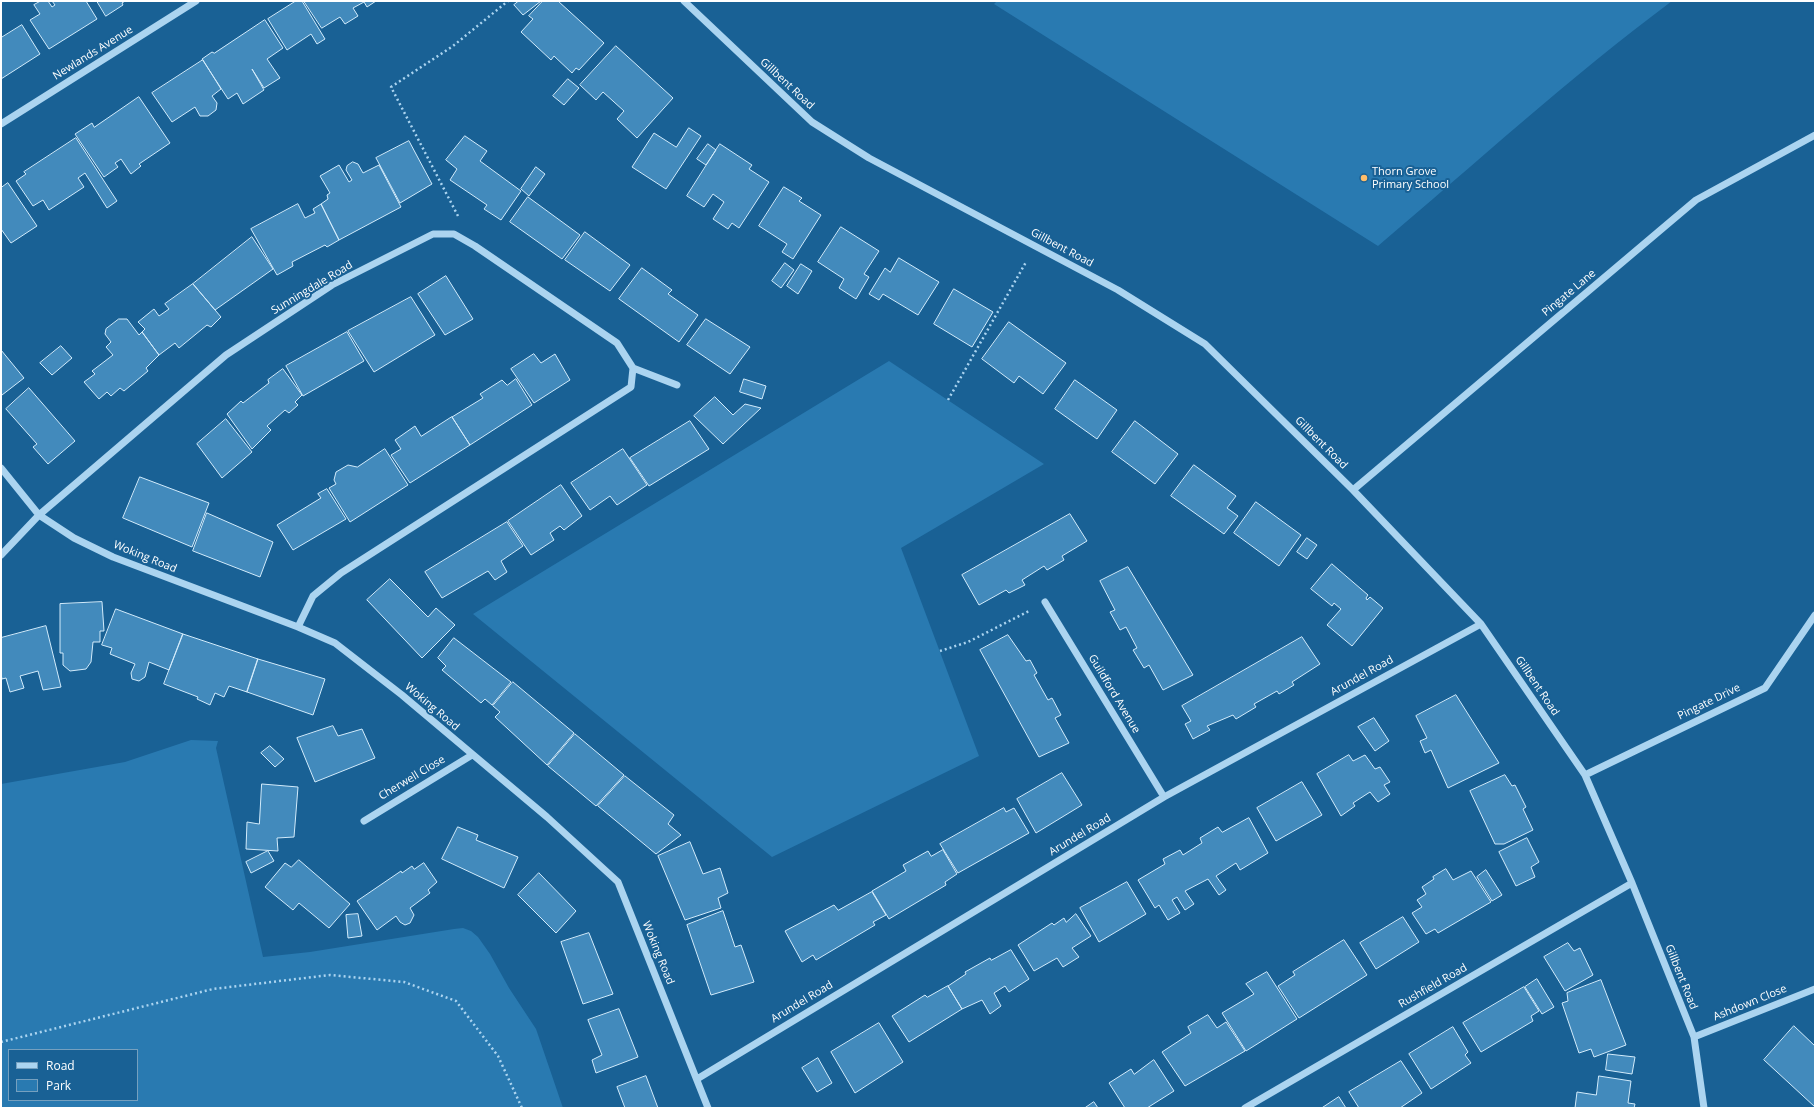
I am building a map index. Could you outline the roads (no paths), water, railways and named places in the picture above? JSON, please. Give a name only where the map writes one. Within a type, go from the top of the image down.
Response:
[{"type":"street","name":"Newlands Avenue","points":[[1,124],[196,1]]},
{"type":"street","name":"Gillbent Road","points":[[684,1],[812,122],[869,158],[1118,290],[1205,344],[1353,490],[1481,624],[1584,775],[1632,883],[1694,1037],[1704,1108]]},
{"type":"street","name":"Pingate Lane","points":[[1353,490],[1696,200],[1815,135]]},
{"type":"street","name":"Sunningdale Road","points":[[1,555],[39,515],[226,355],[332,286],[433,234],[454,234],[475,246],[618,343],[633,368]]},
{"type":"street","points":[[298,627],[313,596],[341,573],[631,387],[633,368],[677,385]]},
{"type":"street","name":"Woking Road","points":[[1,468],[39,515],[74,538],[112,557],[298,627],[335,644],[402,695],[547,817],[618,882],[708,1108]]},
{"type":"street","name":"Guildford Avenue","points":[[1045,602],[1164,797]]},
{"type":"street","name":"Pingate Drive","points":[[1584,775],[1765,688],[1815,615]]},
{"type":"street","name":"Arundel Road","points":[[697,1078],[1164,797],[1481,624]]},
{"type":"street","name":"Cherwell Close","points":[[364,821],[472,755]]},
{"type":"street","name":"Rushfield Road","points":[[1245,1108],[1632,883]]},
{"type":"street","name":"Ashdown Close","points":[[1694,1037],[1815,989]]},
{"type":"place","name":"Thorn Grove Primary School","points":[[1364,178]]}]
